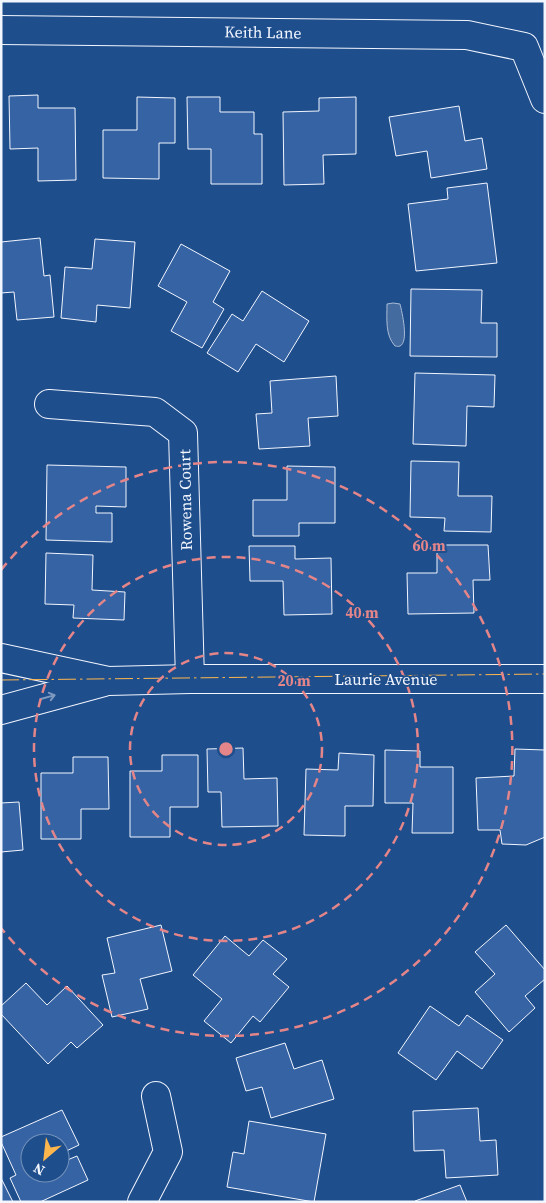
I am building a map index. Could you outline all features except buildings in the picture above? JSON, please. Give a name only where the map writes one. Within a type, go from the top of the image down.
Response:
[{"type":"street","name":"Keith Lane","points":[[1,30],[467,35],[524,46],[545,99]]},
{"type":"street","name":"Rowena Court","points":[[49,404],[155,412],[183,433],[190,679]]},
{"type":"street","name":"Laurie Avenue","points":[[1,658],[108,680],[545,680]]},
{"type":"street","name":"Laurie Avenue","points":[[1,710],[108,680]]},
{"type":"street","points":[[142,1202],[168,1152],[156,1096]]},
{"type":"water","points":[[387,304],[400,304],[403,320],[404,339],[400,346],[395,346],[392,342],[387,326]]},
{"type":"power","points":[[1,680],[545,674]]}]
